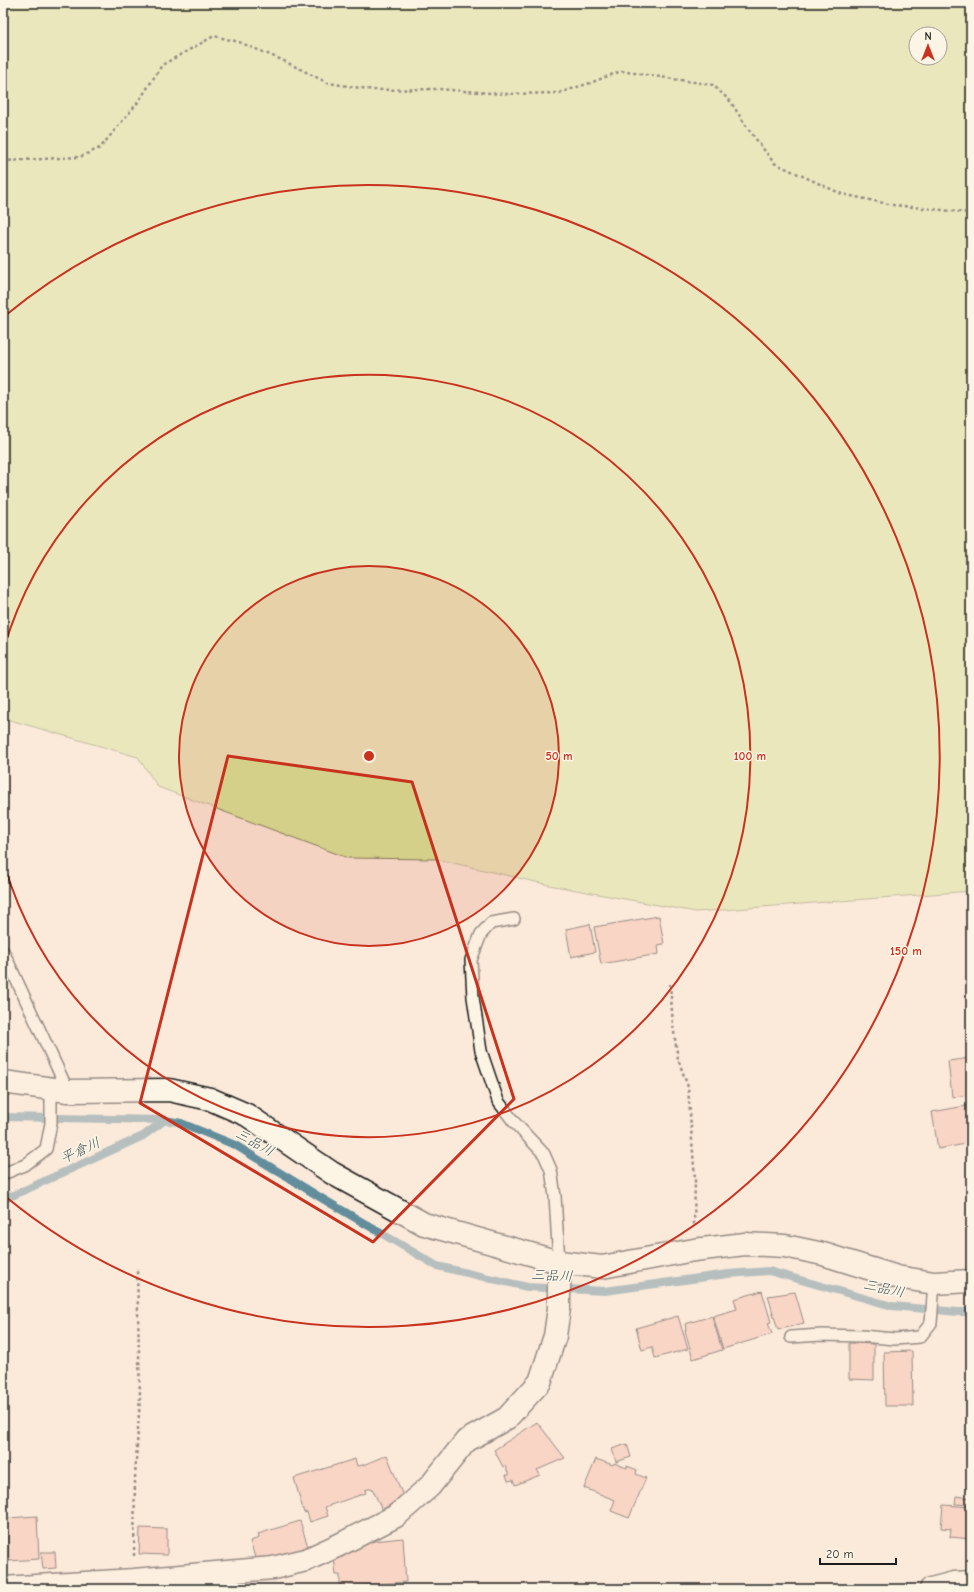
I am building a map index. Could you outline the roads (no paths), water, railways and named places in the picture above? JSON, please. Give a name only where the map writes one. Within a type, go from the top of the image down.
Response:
[{"type":"street","points":[[3,1082],[57,1095],[169,1090],[210,1099],[247,1115],[332,1173],[424,1224],[559,1272],[602,1267],[694,1250],[745,1244],[785,1246],[823,1254],[933,1288],[971,1281]]},
{"type":"street","points":[[3,1588],[139,1580],[273,1568],[306,1560],[396,1516],[430,1486],[466,1441],[507,1418],[540,1382],[555,1336],[559,1308],[559,1272]]},
{"type":"street","points":[[139,1580],[168,1589]]},
{"type":"street","points":[[931,1589],[954,1583],[971,1582]]},
{"type":"lane","points":[[514,919],[491,923],[481,934],[471,960],[473,997],[481,1051],[488,1076],[498,1101],[514,1122],[544,1154],[551,1170],[555,1196],[559,1272]]},
{"type":"lane","points":[[3,951],[10,964],[57,1095],[46,1149],[25,1165],[3,1174]]},
{"type":"lane","points":[[791,1337],[822,1335],[895,1339],[920,1337],[931,1322],[933,1288]]},
{"type":"waterway","name":"三品川","points":[[3,1117],[165,1120],[181,1123],[235,1145],[437,1266],[527,1287],[605,1291],[728,1274],[769,1271],[892,1306],[971,1312]]},
{"type":"waterway","name":"平倉川","points":[[3,1200],[143,1136],[165,1120]]}]
